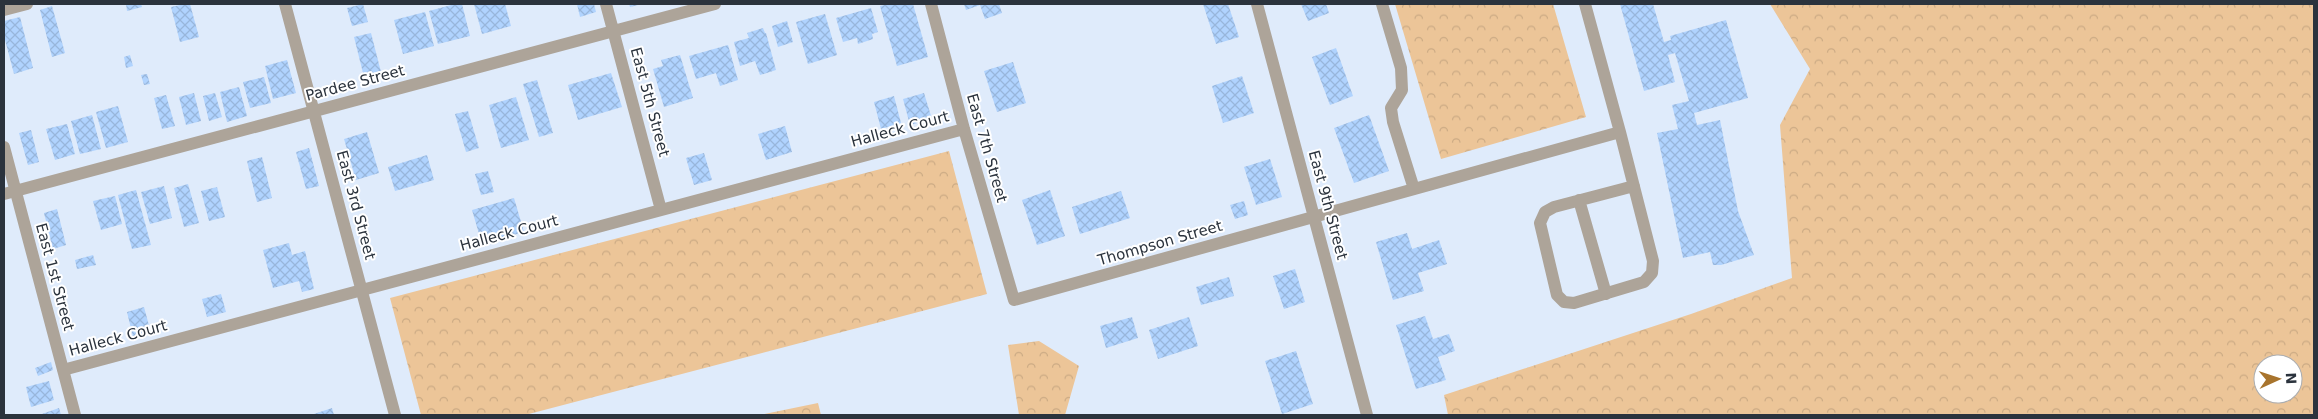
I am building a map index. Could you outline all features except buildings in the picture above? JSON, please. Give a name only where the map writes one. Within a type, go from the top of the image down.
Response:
[{"type":"street","points":[[4,10],[27,4]]},
{"type":"street","name":"East 3rd Street","points":[[285,4],[395,415]]},
{"type":"street","name":"East 5th Street","points":[[606,4],[661,210]]},
{"type":"street","name":"Pardee Street","points":[[10,192],[715,4]]},
{"type":"street","name":"East 7th Street","points":[[931,4],[964,128],[1014,300]]},
{"type":"street","name":"East 9th Street","points":[[1257,4],[1367,415]]},
{"type":"street","points":[[1382,4],[1401,68],[1402,90],[1391,108],[1393,122],[1414,189]]},
{"type":"street","points":[[1585,4],[1620,132],[1634,186],[1653,261],[1652,273],[1644,282],[1574,303],[1564,302],[1557,294],[1540,223],[1545,212],[1554,207],[1634,186]]},
{"type":"street","name":"Halleck Court","points":[[63,370],[964,128]]},
{"type":"street","name":"Thompson Street","points":[[1014,300],[1620,132]]},
{"type":"street","name":"East 1st Street","points":[[4,146],[10,192],[75,415]]},
{"type":"street","points":[[1580,200],[1606,294]]},
{"type":"green space","points":[[1395,4],[1553,4],[1586,117],[1441,159]]},
{"type":"green space","points":[[1770,4],[2314,4],[2314,415],[1448,415],[1444,395],[1691,314],[1792,278],[1780,125],[1810,69]]},
{"type":"green space","points":[[949,151],[987,294],[525,415],[421,415],[390,298]]},
{"type":"green space","points":[[1039,341],[1079,366],[1065,415],[1019,415],[1008,345]]},
{"type":"green space","points":[[818,403],[821,415],[760,415]]}]
